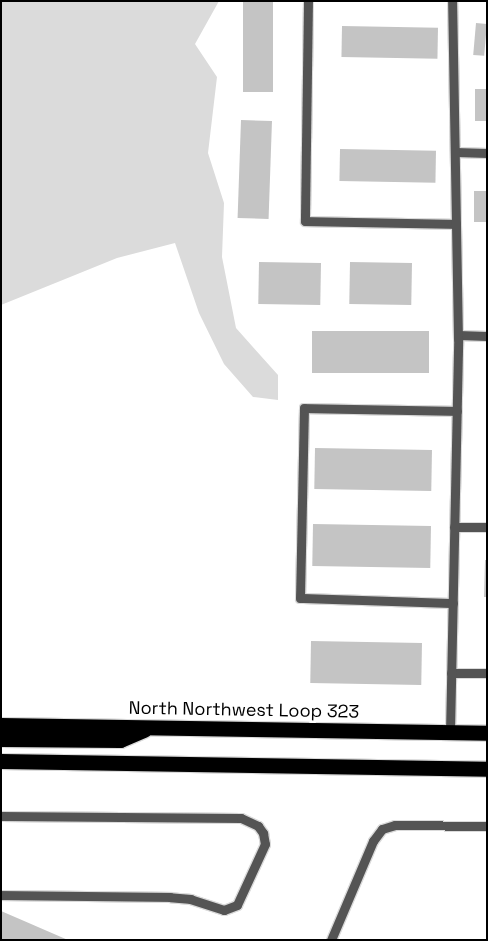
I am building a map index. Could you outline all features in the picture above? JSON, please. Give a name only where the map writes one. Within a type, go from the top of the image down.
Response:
[{"type":"highway","name":"North Northwest Loop 323","points":[[1,725],[487,733]]},
{"type":"highway","points":[[1,739],[120,740],[150,728]]},
{"type":"highway","points":[[1,761],[487,769]]},
{"type":"lane","points":[[308,1],[305,221],[456,224]]},
{"type":"lane","points":[[450,732],[458,335],[452,1]]},
{"type":"lane","points":[[455,152],[487,153]]},
{"type":"lane","points":[[458,335],[487,336]]},
{"type":"lane","points":[[452,603],[300,598],[304,408],[457,411]]},
{"type":"lane","points":[[454,527],[487,528]]},
{"type":"lane","points":[[451,673],[487,673]]},
{"type":"lane","points":[[1,816],[241,818],[258,826],[263,833],[265,844],[237,905],[224,910],[191,899],[170,897],[1,895]]},
{"type":"lane","points":[[331,940],[372,841],[382,829],[395,825],[487,826]]},
{"type":"shaded area","points":[[1,1],[219,1],[195,44],[217,77],[208,153],[224,203],[222,257],[236,328],[278,375],[278,400],[253,397],[224,364],[199,313],[175,243],[117,258],[1,305]]},
{"type":"building","points":[[243,1],[273,1],[273,92],[243,92]]},
{"type":"building","points":[[476,23],[487,24],[484,56],[473,55]]},
{"type":"building","points":[[342,26],[438,28],[437,59],[341,57]]},
{"type":"building","points":[[475,89],[487,89],[487,121],[475,121]]},
{"type":"building","points":[[241,120],[272,121],[269,219],[238,218]]},
{"type":"building","points":[[340,149],[436,151],[435,183],[339,181]]},
{"type":"building","points":[[474,191],[487,191],[487,222],[474,222]]},
{"type":"building","points":[[259,262],[321,263],[320,305],[258,304]]},
{"type":"building","points":[[350,262],[412,263],[411,305],[349,304]]},
{"type":"building","points":[[312,331],[429,331],[429,373],[312,373]]},
{"type":"building","points":[[315,448],[432,450],[431,491],[314,489]]},
{"type":"building","points":[[313,524],[431,526],[430,568],[312,566]]},
{"type":"building","points":[[485,560],[487,560],[487,597],[484,597]]},
{"type":"building","points":[[311,641],[422,643],[421,685],[310,683]]},
{"type":"building","points":[[1,911],[68,940],[1,940]]}]
